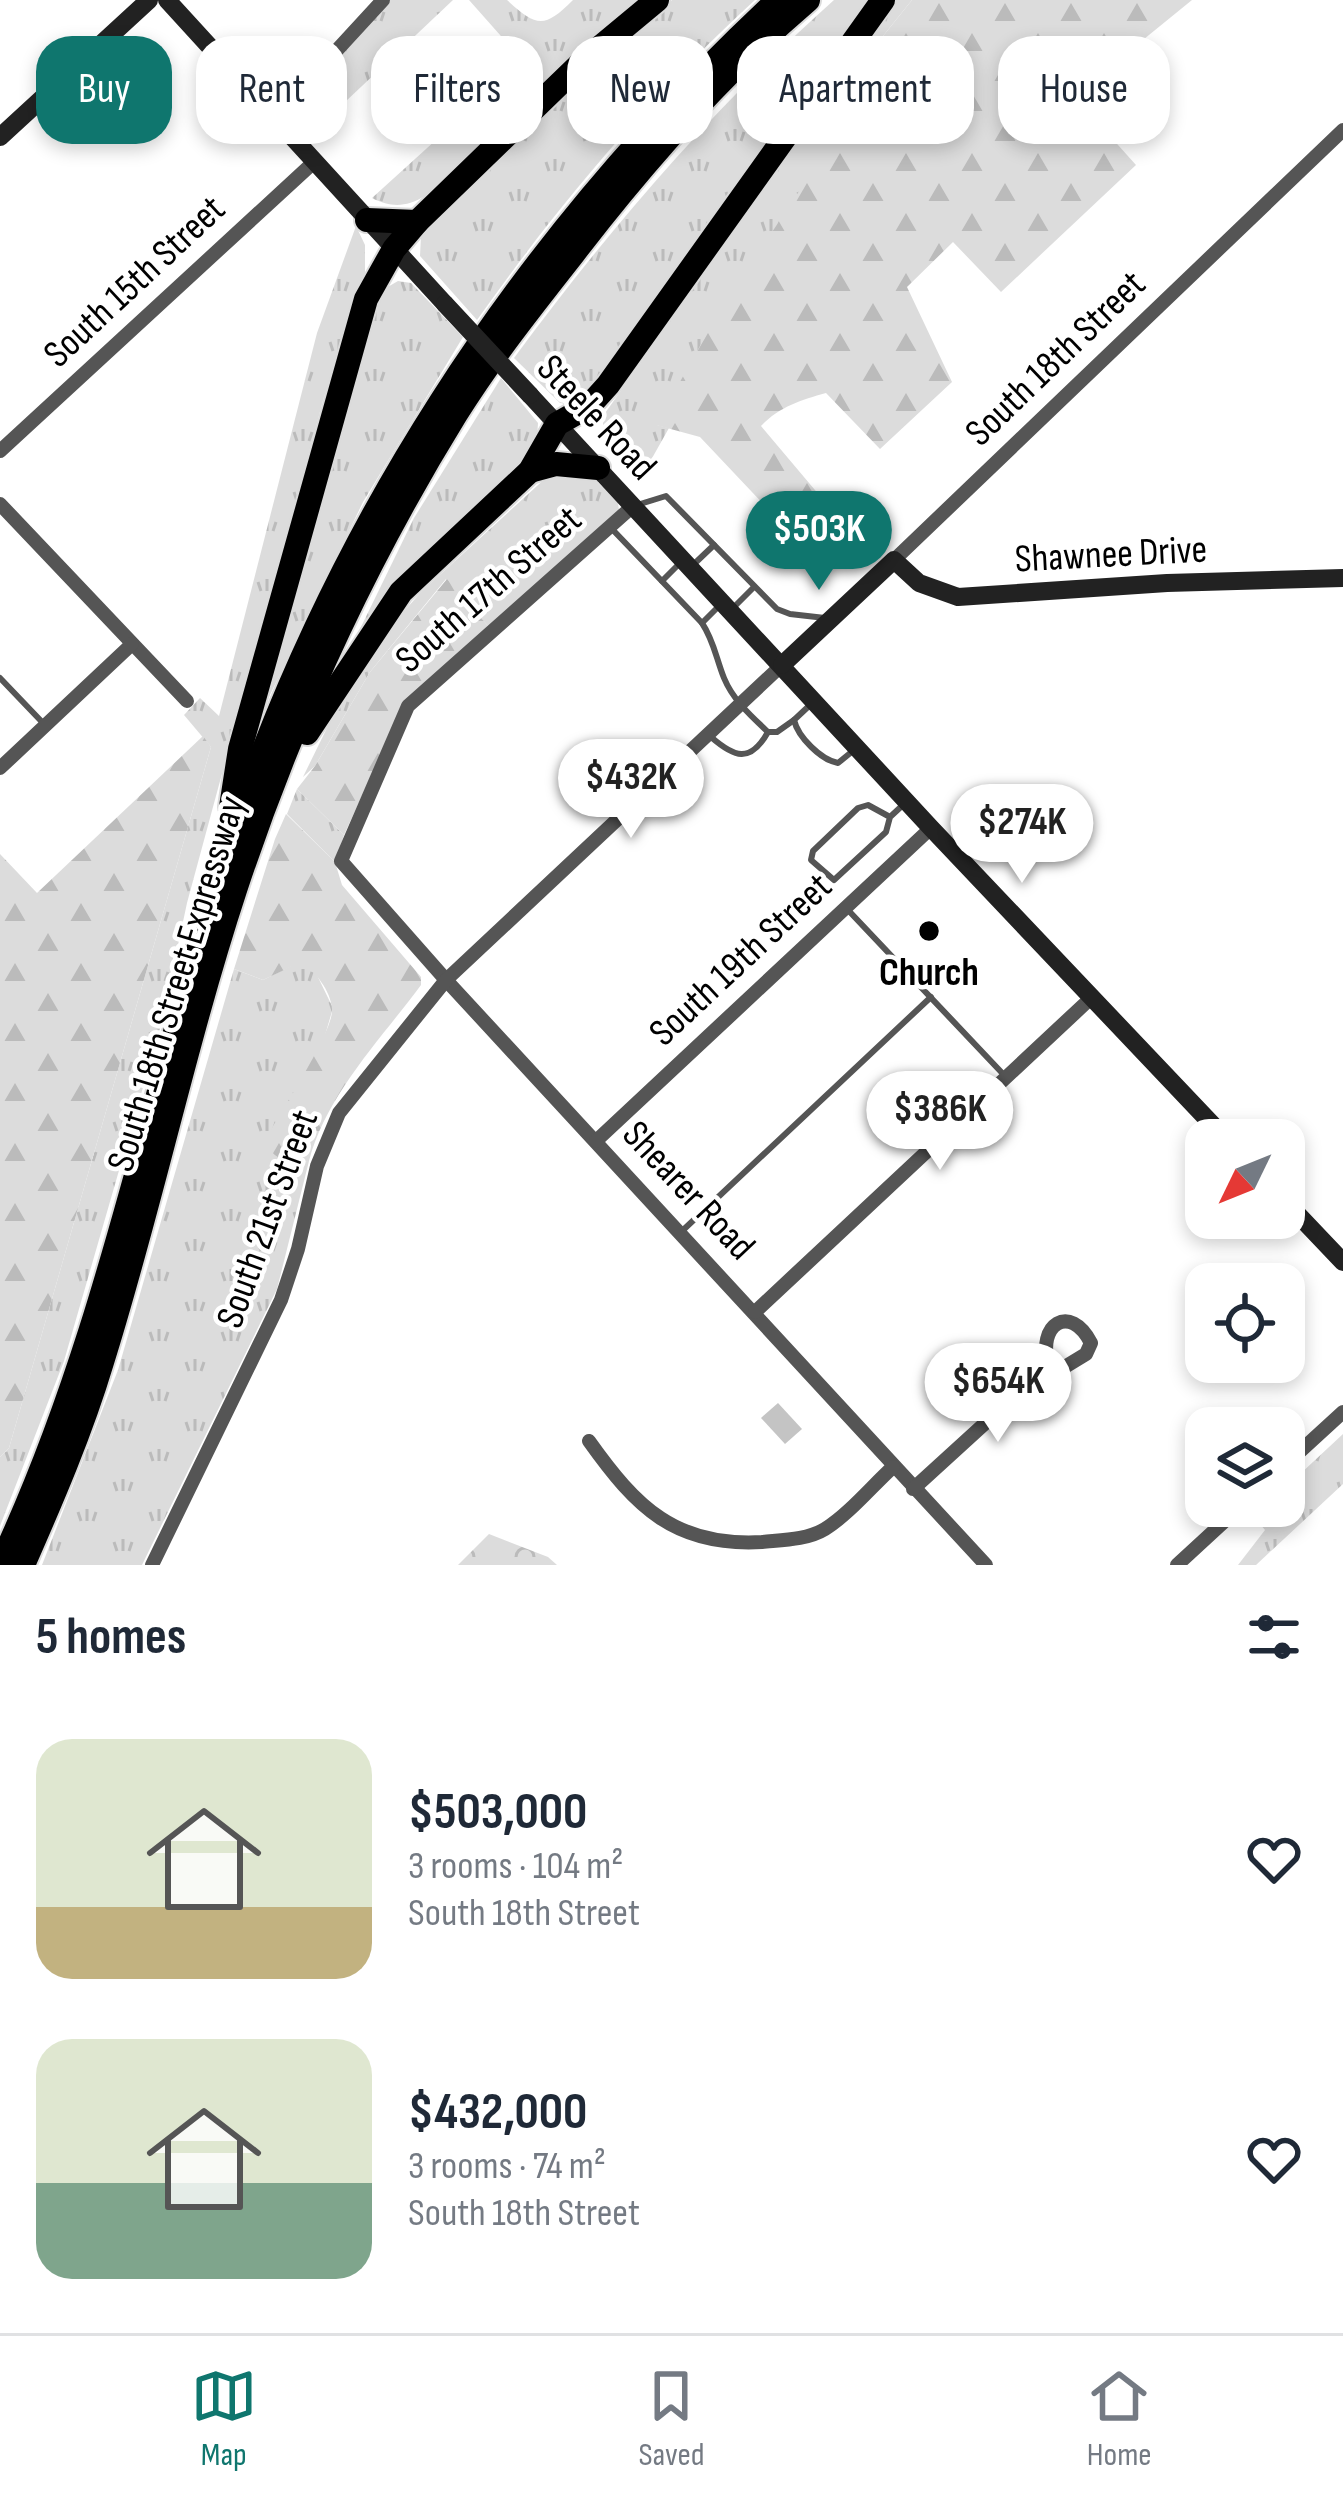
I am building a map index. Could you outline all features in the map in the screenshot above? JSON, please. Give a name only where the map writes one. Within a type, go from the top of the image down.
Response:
[{"type":"highway","points":[[220,877],[240,749],[366,298],[394,249],[417,222],[580,64],[657,0]]},
{"type":"highway","name":"South 18th Street Expressway","points":[[0,1565],[52,1444],[91,1332],[220,877],[268,734],[344,564],[460,373],[531,271],[666,111],[778,0]]},
{"type":"highway","name":"South 18th Street Expressway","points":[[23,1565],[102,1364],[235,890],[313,685],[353,599],[458,411],[618,195],[764,38],[808,0]]},
{"type":"highway","points":[[277,783],[331,693],[401,592],[530,471],[557,424],[589,406],[608,385],[884,0]]},
{"type":"highway","points":[[367,220],[417,222]]},
{"type":"highway","points":[[530,471],[556,464],[598,468]]},
{"type":"street","points":[[0,137],[149,0]]},
{"type":"street","name":"Steele Road","points":[[167,0],[200,36]]},
{"type":"street","points":[[347,39],[382,0]]},
{"type":"street","name":"South 18th Street","points":[[446,980],[1343,130]]},
{"type":"street","name":"Steele Road","points":[[298,144],[906,802],[1207,1119]]},
{"type":"street","name":"South 15th Street","points":[[0,451],[314,162]]},
{"type":"street","points":[[0,504],[187,700]]},
{"type":"street","name":"South 17th Street","points":[[341,862],[408,706],[633,506]]},
{"type":"street","name":"Shawnee Drive","points":[[894,560],[919,583],[958,597],[1167,583],[1343,578]]},
{"type":"street","points":[[0,767],[132,644]]},
{"type":"street","name":"South 19th Street","points":[[596,1141],[931,828]]},
{"type":"street","name":"Shearer Road","points":[[341,862],[986,1565]]},
{"type":"street","name":"South 21st Street","points":[[152,1565],[281,1300],[316,1166],[339,1113],[446,980]]},
{"type":"street","points":[[755,1312],[1091,998]]},
{"type":"street","points":[[1305,1222],[1343,1262]]},
{"type":"street","points":[[913,1489],[1049,1365]]},
{"type":"street","points":[[1305,1447],[1343,1412]]},
{"type":"street","points":[[589,1441],[646,1510],[677,1531],[716,1541],[795,1539],[824,1530],[893,1467]]},
{"type":"street","points":[[1178,1565],[1219,1527]]},
{"type":"lane","points":[[633,506],[666,496],[777,609],[831,620]]},
{"type":"lane","points":[[610,527],[702,622],[713,640],[724,680],[740,706],[768,731],[777,732],[813,701]]},
{"type":"lane","points":[[662,580],[714,545]]},
{"type":"lane","points":[[702,622],[754,587]]},
{"type":"lane","points":[[0,677],[45,726]]},
{"type":"lane","points":[[794,720],[826,761],[838,763],[856,748]]},
{"type":"lane","points":[[708,735],[733,756],[741,756],[763,741],[768,731]]},
{"type":"lane","points":[[890,818],[868,806],[858,808],[813,851],[811,860],[834,880],[886,832],[890,818],[906,802]]},
{"type":"lane","points":[[845,907],[1007,1077]]},
{"type":"lane","points":[[681,1232],[931,997]]},
{"type":"green space","points":[[390,0],[453,0],[415,36],[371,36],[371,77],[347,100],[347,48]]},
{"type":"green space","points":[[469,0],[507,0],[540,21],[555,16],[573,0],[644,0],[604,36],[567,36],[567,69],[543,90],[543,36],[501,36]]},
{"type":"green space","points":[[672,0],[755,0],[713,41],[713,36],[626,36]]},
{"type":"green space","points":[[834,0],[874,0],[848,36],[794,36]]},
{"type":"green space","points":[[897,0],[912,0],[883,36],[872,36]]},
{"type":"green space","points":[[912,0],[1192,0],[1148,36],[998,36],[998,144],[1117,144],[1136,165],[1001,292],[953,242],[907,287],[952,382],[880,449],[826,393],[783,409],[761,426],[820,496],[786,528],[700,437],[656,425],[716,317],[830,144],[974,144],[974,36],[883,36]]},
{"type":"green space","points":[[567,92],[567,144],[614,144],[477,320],[420,256],[421,235],[514,144],[543,144],[543,115]]},
{"type":"green space","points":[[737,93],[737,144],[771,144],[598,387],[572,404],[560,403],[514,358],[587,262],[690,144],[713,144],[713,119]]},
{"type":"green space","points":[[432,144],[483,144],[425,196],[399,205],[372,198]]},
{"type":"green space","points":[[795,144],[834,144],[657,425],[669,428],[638,483],[603,442],[603,416]]},
{"type":"green space","points":[[356,226],[365,245],[365,277],[324,397],[187,903],[161,1025],[64,1361],[0,1526],[0,1457],[9,1448],[211,747],[184,715],[200,698],[219,716],[317,333]]},
{"type":"green space","points":[[398,281],[411,283],[463,337],[363,502],[268,699],[260,698],[370,314],[386,288]]},
{"type":"green space","points":[[501,378],[538,423],[537,438],[524,464],[360,629],[414,518]]},
{"type":"green space","points":[[549,475],[591,475],[619,510],[489,627],[446,579],[370,672],[315,766],[303,777],[347,687],[385,633],[421,592]]},
{"type":"green space","points":[[447,579],[489,627],[396,721],[344,835],[297,789],[370,672]]},
{"type":"green space","points":[[203,736],[211,747],[9,1448],[0,1457],[0,854],[37,893]]},
{"type":"green space","points":[[297,789],[344,835],[335,862],[287,814]]},
{"type":"green space","points":[[286,814],[335,862],[342,885],[421,977],[421,985],[341,1091],[309,1161],[277,1156],[269,1148],[271,1130],[325,1034],[332,1009],[329,995],[301,962],[263,980],[234,969]]},
{"type":"green space","points":[[301,961],[315,971],[333,1008],[288,1162],[309,1161],[277,1289],[142,1565],[42,1565],[118,1370],[234,969],[263,980]]},
{"type":"green space","points":[[1343,1434],[1343,1484],[1305,1519],[1305,1469]]},
{"type":"green space","points":[[1262,1527],[1297,1527],[1256,1565],[1238,1565],[1265,1530]]},
{"type":"green space","points":[[489,1534],[548,1557],[557,1565],[458,1565]]},
{"type":"building","points":[[778,1403],[802,1429],[785,1444],[761,1418]]},
{"type":"place","name":"Church","points":[[929,931]]}]
